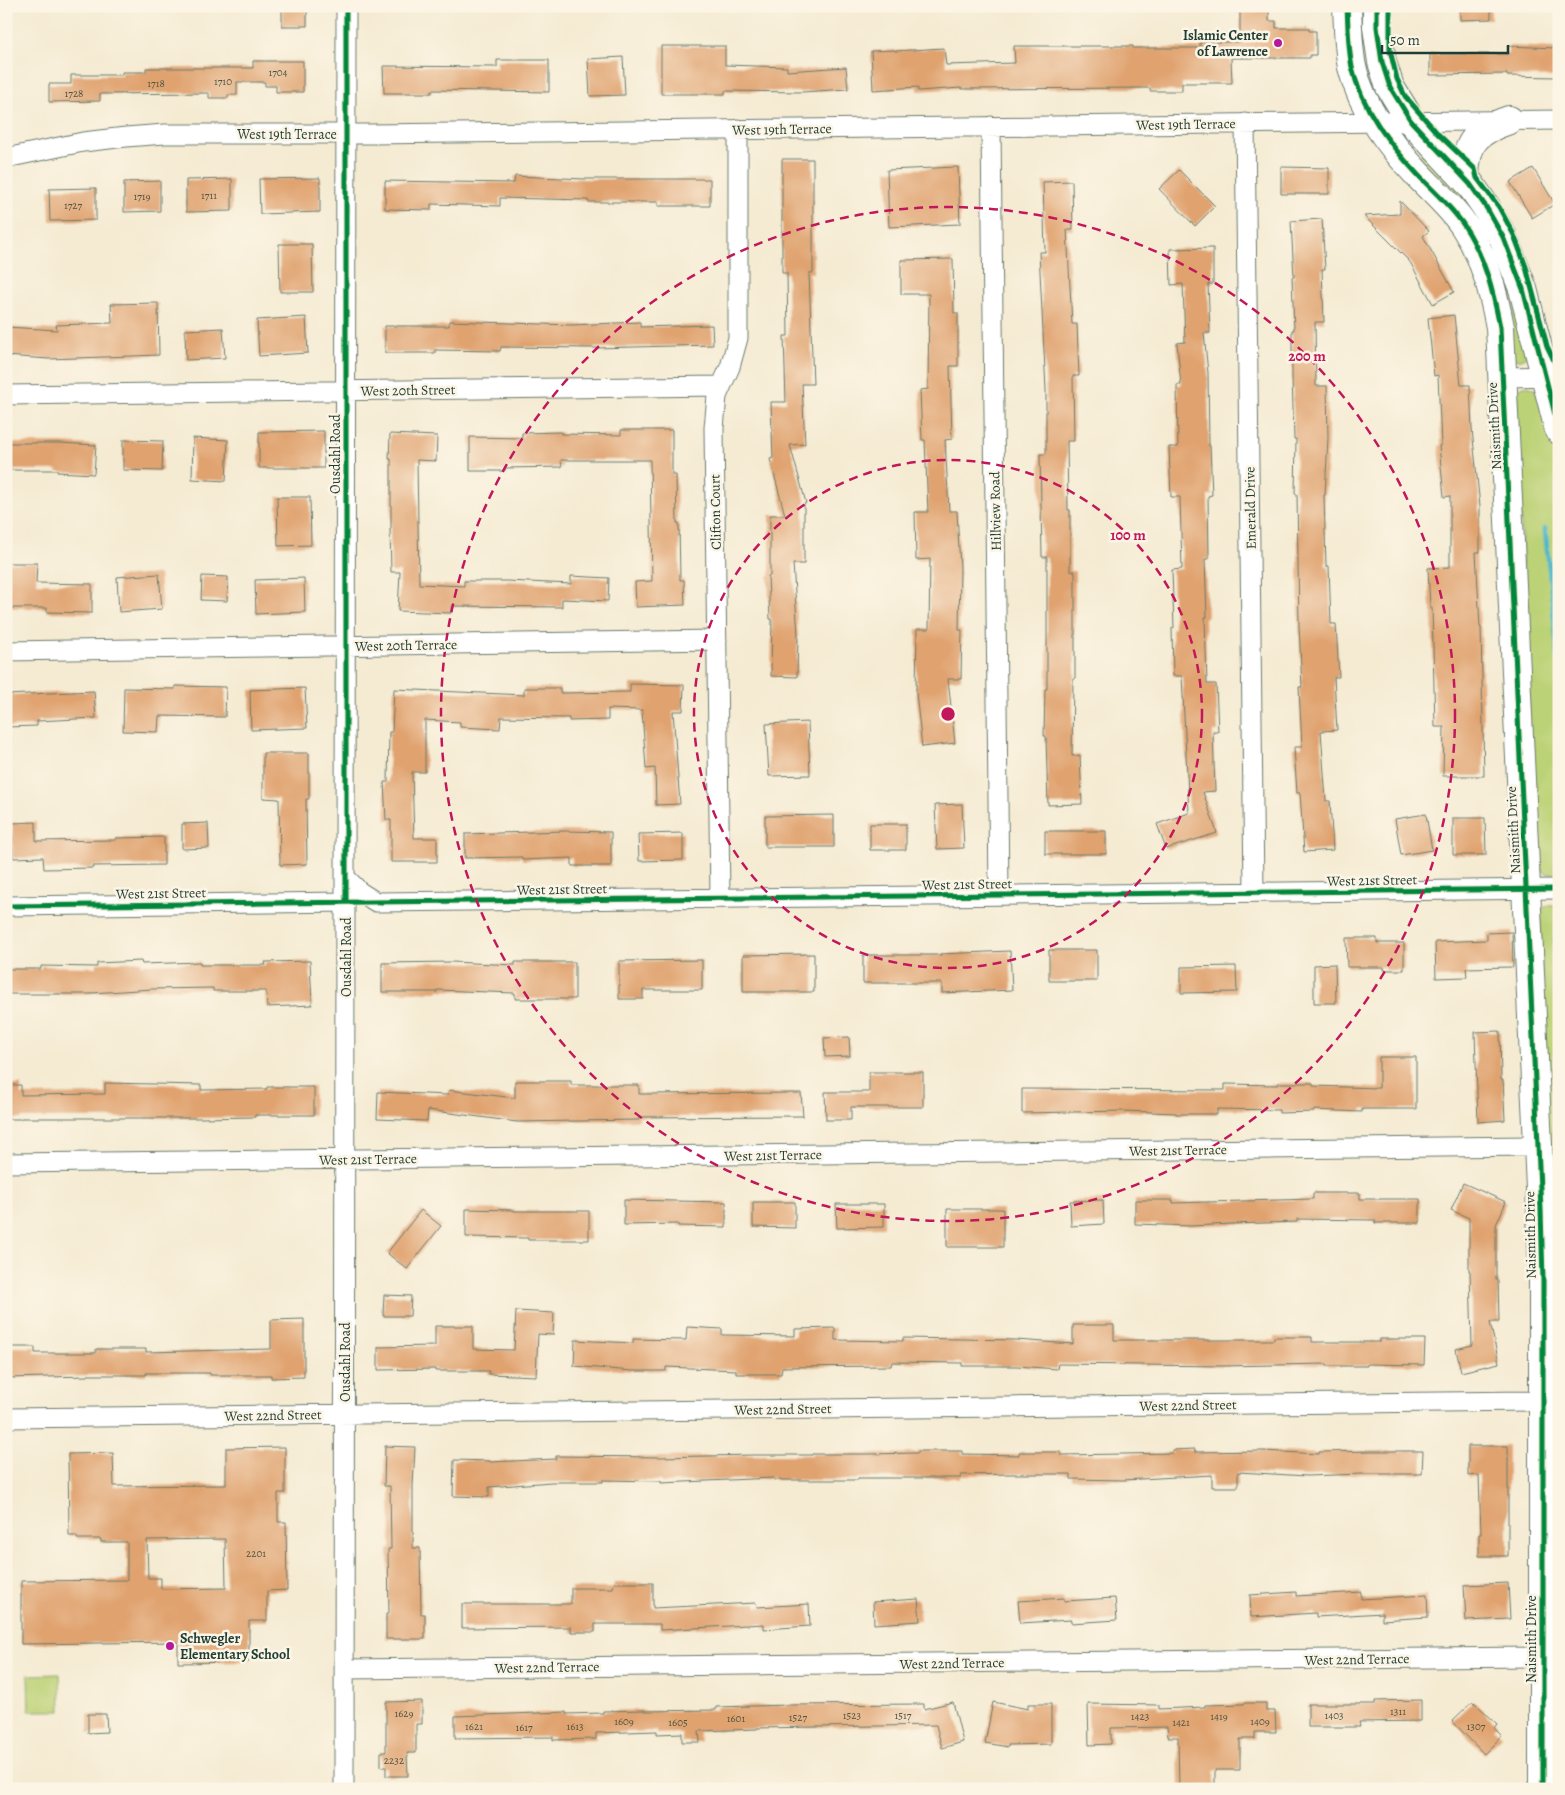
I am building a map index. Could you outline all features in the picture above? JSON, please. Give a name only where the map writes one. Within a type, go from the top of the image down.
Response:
[{"type":"street","name":"Ousdahl Road","points":[[344,1789],[346,6]]},
{"type":"street","name":"Naismith Drive","points":[[1347,6],[1352,68],[1364,101],[1376,122],[1408,164],[1465,227],[1485,266],[1493,291],[1500,327],[1539,1146],[1543,1280],[1551,1400],[1551,1656],[1543,1789]]},
{"type":"street","points":[[1377,6],[1377,27],[1382,62],[1390,87],[1410,121],[1465,178],[1486,207],[1503,237],[1523,289],[1552,376],[1559,430]]},
{"type":"street","points":[[1465,178],[1468,150],[1480,133],[1491,126],[1509,120]]},
{"type":"street","name":"West 19th Terrace","points":[[6,158],[74,143],[126,136],[164,134],[347,134],[1559,120]]},
{"type":"street","name":"Emerald Drive","points":[[1245,123],[1254,892]]},
{"type":"street","name":"Hillview Road","points":[[991,126],[999,895]]},
{"type":"street","name":"Clifton Court","points":[[720,898],[714,428],[715,409],[721,386],[730,367],[738,338],[738,129]]},
{"type":"street","points":[[1503,377],[1552,376]]},
{"type":"street","name":"West 20th Street","points":[[6,395],[721,386]]},
{"type":"street","name":"West 20th Terrace","points":[[6,651],[717,640]]},
{"type":"street","points":[[346,878],[360,892],[376,902],[354,916],[346,932]]},
{"type":"street","name":"West 21st Street","points":[[376,902],[1559,889]]},
{"type":"street","name":"West 21st Street","points":[[6,906],[346,902]]},
{"type":"street","name":"West 21st Terrace","points":[[6,1163],[1539,1146]]},
{"type":"street","name":"West 22nd Street","points":[[6,1418],[1551,1400]]},
{"type":"street","name":"West 22nd Terrace","points":[[345,1669],[1551,1656]]},
{"type":"green space","points":[[1426,154],[1460,185],[1497,241],[1527,356],[1518,359],[1512,358],[1502,292],[1419,156]]},
{"type":"green space","points":[[1523,386],[1533,388],[1540,396],[1559,466],[1559,873],[1548,874],[1542,871],[1540,865],[1536,784],[1530,767],[1516,391]]},
{"type":"green space","points":[[1549,905],[1559,905],[1559,1384],[1553,1382],[1540,910]]},
{"type":"green space","points":[[1559,1415],[1559,1641],[1555,1641],[1554,1416]]},
{"type":"green space","points":[[60,1674],[61,1711],[29,1711],[28,1675]]},
{"type":"building","points":[[282,6],[307,6],[307,26],[282,26]]},
{"type":"building","points":[[1240,6],[1269,6],[1269,21],[1276,21],[1276,28],[1309,28],[1309,31],[1316,31],[1316,55],[1310,55],[1310,58],[1231,58],[1232,83],[1182,83],[1182,91],[1150,91],[1150,88],[961,88],[918,91],[918,87],[873,90],[871,51],[944,48],[946,65],[1015,63],[1014,46],[1200,48],[1200,42],[1240,42]]},
{"type":"building","points":[[1460,6],[1491,6],[1491,19],[1460,20]]},
{"type":"building","points":[[661,46],[725,46],[725,65],[787,67],[787,71],[846,67],[848,89],[802,92],[725,91],[725,94],[661,94]]},
{"type":"building","points":[[1508,46],[1556,48],[1556,77],[1507,76],[1507,74],[1430,75],[1430,54],[1508,54]]},
{"type":"building","points":[[623,57],[625,95],[590,96],[588,59]]},
{"type":"building","points":[[497,60],[549,60],[549,92],[432,90],[432,93],[384,93],[383,66],[497,67]]},
{"type":"building","points":[[253,61],[303,61],[303,92],[276,92],[276,86],[265,86],[265,82],[237,82],[237,95],[228,95],[228,98],[209,98],[209,93],[100,94],[100,101],[49,102],[49,84],[71,84],[71,75],[122,75],[122,72],[146,72],[146,68],[253,68]]},
{"type":"building","points":[[782,159],[813,159],[813,273],[809,273],[813,384],[802,384],[805,444],[790,445],[806,503],[804,504],[804,564],[793,564],[798,635],[797,677],[771,676],[772,619],[770,619],[768,576],[770,576],[770,515],[785,515],[770,459],[773,458],[771,402],[786,402],[784,336],[788,336],[787,273],[782,273]]},
{"type":"building","points":[[958,167],[960,224],[889,227],[887,170]]},
{"type":"building","points":[[1281,167],[1329,168],[1329,194],[1281,194]]},
{"type":"building","points":[[1533,168],[1555,204],[1532,218],[1510,182]]},
{"type":"building","points":[[1179,170],[1215,206],[1195,226],[1159,189]]},
{"type":"building","points":[[515,176],[585,179],[710,179],[710,206],[658,206],[658,202],[588,202],[588,200],[500,198],[500,206],[431,204],[431,210],[385,209],[385,181],[514,183]]},
{"type":"building","points":[[320,178],[320,212],[260,214],[259,179]]},
{"type":"building","points":[[232,179],[232,211],[186,212],[186,180]]},
{"type":"building","points":[[160,181],[160,211],[124,212],[124,182]]},
{"type":"building","points":[[1072,181],[1073,230],[1067,230],[1072,324],[1077,324],[1079,376],[1073,376],[1074,441],[1067,441],[1068,510],[1070,510],[1070,571],[1075,571],[1075,679],[1073,679],[1072,756],[1080,755],[1082,804],[1048,805],[1046,736],[1044,736],[1045,689],[1047,689],[1047,557],[1042,557],[1040,454],[1046,454],[1046,390],[1039,252],[1045,252],[1043,182]]},
{"type":"building","points":[[96,188],[96,220],[50,221],[49,189]]},
{"type":"building","points":[[1400,201],[1429,231],[1423,236],[1454,292],[1433,304],[1410,262],[1364,216],[1400,214]]},
{"type":"building","points":[[1322,219],[1325,269],[1322,269],[1324,322],[1315,322],[1316,386],[1327,386],[1328,438],[1324,495],[1326,566],[1329,566],[1331,624],[1336,624],[1339,677],[1334,677],[1337,730],[1321,731],[1326,801],[1330,801],[1333,850],[1304,852],[1300,793],[1297,793],[1294,747],[1302,747],[1299,687],[1302,687],[1297,494],[1295,494],[1296,439],[1294,439],[1292,376],[1292,330],[1294,330],[1292,277],[1294,277],[1291,221]]},
{"type":"building","points":[[279,244],[312,244],[313,292],[280,292]]},
{"type":"building","points":[[1213,248],[1213,284],[1208,284],[1210,333],[1204,333],[1208,373],[1212,495],[1208,496],[1209,559],[1205,559],[1207,617],[1205,617],[1207,684],[1216,684],[1218,732],[1213,732],[1215,791],[1203,792],[1217,833],[1166,849],[1157,824],[1189,813],[1182,676],[1173,676],[1172,570],[1182,569],[1180,497],[1171,497],[1169,447],[1178,447],[1177,385],[1181,385],[1177,343],[1185,342],[1183,284],[1171,285],[1170,249]]},
{"type":"building","points":[[953,259],[954,313],[958,313],[958,366],[950,366],[952,439],[945,440],[949,511],[957,511],[960,568],[959,630],[962,630],[961,679],[948,679],[955,743],[922,747],[916,693],[917,629],[929,629],[930,559],[916,560],[915,512],[928,512],[925,440],[922,440],[920,390],[928,389],[929,294],[901,294],[901,260]]},
{"type":"building","points":[[158,303],[159,355],[49,359],[6,356],[6,327],[57,330],[56,325],[112,323],[111,304]]},
{"type":"building","points":[[1454,315],[1461,385],[1470,385],[1472,429],[1480,506],[1480,552],[1476,552],[1481,627],[1484,776],[1443,776],[1444,727],[1435,727],[1432,607],[1430,607],[1428,568],[1450,567],[1450,496],[1444,497],[1439,446],[1441,445],[1438,375],[1434,376],[1428,318]]},
{"type":"building","points":[[306,317],[308,353],[259,356],[257,320]]},
{"type":"building","points":[[449,321],[571,325],[640,322],[640,327],[712,325],[713,345],[594,348],[501,347],[500,351],[435,350],[435,353],[385,353],[385,326],[449,326]]},
{"type":"building","points":[[223,328],[225,358],[186,360],[185,330]]},
{"type":"building","points":[[621,430],[672,430],[672,475],[676,475],[680,580],[684,580],[685,605],[636,607],[635,582],[652,581],[650,460],[561,460],[562,467],[505,468],[505,471],[470,471],[470,437],[522,438],[522,433],[561,432],[561,434],[621,435]]},
{"type":"building","points":[[324,431],[324,468],[259,468],[259,432]]},
{"type":"building","points":[[390,434],[437,436],[436,461],[417,460],[419,584],[464,586],[464,581],[507,581],[571,584],[571,576],[609,578],[608,601],[562,599],[562,607],[451,606],[451,613],[398,611],[400,572],[391,572]]},
{"type":"building","points":[[193,438],[228,440],[226,481],[192,479]]},
{"type":"building","points":[[123,440],[163,441],[162,471],[123,470]]},
{"type":"building","points":[[6,443],[96,445],[94,474],[57,472],[58,470],[6,470]]},
{"type":"building","points":[[277,497],[310,497],[311,545],[278,546]]},
{"type":"building","points":[[6,563],[37,563],[36,583],[92,584],[92,613],[47,612],[47,608],[6,608]]},
{"type":"building","points":[[159,574],[162,609],[119,612],[117,577]]},
{"type":"building","points":[[202,576],[228,577],[227,601],[201,600]]},
{"type":"building","points":[[304,578],[305,612],[256,614],[255,580]]},
{"type":"building","points":[[630,684],[684,685],[683,711],[673,711],[680,804],[656,805],[655,768],[646,769],[642,710],[608,709],[608,720],[569,721],[569,718],[501,717],[500,729],[460,727],[460,722],[425,720],[425,772],[412,772],[414,838],[437,838],[437,862],[391,862],[391,820],[386,820],[384,782],[388,782],[389,732],[392,732],[394,689],[524,695],[524,688],[560,688],[560,693],[630,692]]},
{"type":"building","points":[[175,686],[226,687],[225,717],[159,716],[158,732],[123,731],[124,688],[175,689]]},
{"type":"building","points":[[305,688],[307,728],[251,730],[250,690]]},
{"type":"building","points":[[94,691],[96,718],[37,721],[37,726],[6,727],[6,695]]},
{"type":"building","points":[[808,722],[810,775],[769,776],[766,724]]},
{"type":"building","points":[[263,753],[309,753],[309,799],[306,799],[307,864],[280,865],[279,799],[263,798]]},
{"type":"building","points":[[962,804],[964,848],[937,849],[935,805]]},
{"type":"building","points":[[1426,814],[1432,850],[1401,855],[1395,819]]},
{"type":"building","points":[[834,815],[834,847],[765,847],[765,816]]},
{"type":"building","points":[[1453,818],[1485,818],[1486,855],[1453,855]]},
{"type":"building","points":[[36,822],[36,841],[164,837],[164,865],[44,869],[43,857],[13,858],[12,823]]},
{"type":"building","points":[[208,823],[209,848],[182,849],[182,824]]},
{"type":"building","points":[[870,824],[906,824],[906,850],[870,850]]},
{"type":"building","points":[[565,831],[611,832],[611,866],[572,866],[572,858],[522,860],[522,857],[465,858],[465,834]]},
{"type":"building","points":[[1045,831],[1106,831],[1106,854],[1045,854]]},
{"type":"building","points":[[683,833],[683,860],[639,861],[638,834]]},
{"type":"building","points":[[1512,932],[1513,967],[1466,968],[1467,977],[1436,978],[1435,942],[1487,940],[1487,933]]},
{"type":"building","points":[[1346,938],[1377,938],[1377,943],[1404,943],[1404,970],[1384,970],[1384,967],[1347,967]]},
{"type":"building","points":[[1049,950],[1097,950],[1097,981],[1049,981]]},
{"type":"building","points":[[1010,951],[1012,990],[942,993],[942,983],[863,983],[863,955],[941,955]]},
{"type":"building","points":[[814,954],[814,992],[743,992],[743,955]]},
{"type":"building","points":[[702,960],[702,990],[643,990],[643,999],[619,999],[619,961]]},
{"type":"building","points":[[141,961],[142,964],[200,962],[200,965],[266,965],[265,962],[310,961],[312,1005],[267,1007],[266,991],[213,991],[213,988],[152,989],[92,994],[6,994],[6,969],[41,969],[41,966],[97,967],[97,963]]},
{"type":"building","points":[[452,962],[515,965],[515,962],[575,962],[575,999],[515,999],[515,993],[437,990],[437,992],[382,992],[382,963]]},
{"type":"building","points":[[1335,964],[1336,1003],[1314,1003],[1314,965]]},
{"type":"building","points":[[1236,966],[1237,992],[1181,993],[1181,967]]},
{"type":"building","points":[[1500,1031],[1501,1080],[1503,1080],[1505,1120],[1478,1122],[1475,1032]]},
{"type":"building","points":[[849,1037],[850,1056],[825,1057],[824,1038]]},
{"type":"building","points":[[1379,1057],[1416,1057],[1416,1109],[1362,1109],[1362,1112],[1314,1110],[1314,1112],[1279,1113],[1279,1110],[1217,1109],[1217,1114],[1124,1111],[1022,1113],[1022,1089],[1225,1090],[1225,1084],[1278,1085],[1278,1083],[1313,1083],[1313,1086],[1379,1088]]},
{"type":"building","points":[[869,1072],[923,1072],[923,1107],[851,1107],[851,1120],[826,1120],[825,1092],[869,1092]]},
{"type":"building","points":[[515,1081],[571,1081],[571,1085],[639,1085],[639,1094],[801,1093],[803,1116],[639,1117],[639,1120],[517,1122],[428,1110],[427,1121],[377,1119],[378,1092],[448,1095],[449,1090],[515,1098]]},
{"type":"building","points":[[105,1083],[201,1085],[201,1090],[314,1087],[314,1115],[255,1115],[255,1117],[201,1118],[6,1119],[6,1085],[21,1085],[21,1095],[105,1094]]},
{"type":"building","points":[[1463,1183],[1506,1202],[1496,1225],[1496,1280],[1498,1280],[1499,1322],[1490,1322],[1499,1363],[1461,1372],[1456,1349],[1472,1345],[1469,1218],[1451,1210]]},
{"type":"building","points":[[1313,1193],[1360,1193],[1360,1199],[1420,1199],[1420,1223],[1375,1223],[1375,1220],[1297,1219],[1297,1222],[1191,1226],[1135,1224],[1135,1200],[1173,1200],[1173,1203],[1313,1199]]},
{"type":"building","points":[[624,1200],[726,1202],[726,1227],[678,1226],[678,1224],[624,1225]]},
{"type":"building","points":[[1103,1200],[1104,1224],[1071,1226],[1070,1201]]},
{"type":"building","points":[[753,1202],[795,1202],[795,1228],[753,1227]]},
{"type":"building","points":[[836,1204],[884,1204],[884,1227],[837,1228]]},
{"type":"building","points":[[466,1209],[589,1211],[589,1240],[466,1237]]},
{"type":"building","points":[[947,1209],[1003,1209],[1003,1247],[947,1247]]},
{"type":"building","points":[[421,1210],[441,1226],[407,1269],[387,1253]]},
{"type":"building","points":[[384,1295],[411,1296],[410,1316],[383,1316]]},
{"type":"building","points":[[516,1311],[554,1313],[553,1335],[538,1334],[536,1376],[488,1374],[489,1371],[435,1371],[435,1369],[378,1370],[378,1347],[435,1346],[435,1326],[473,1326],[473,1349],[514,1350]]},
{"type":"building","points":[[304,1319],[304,1377],[271,1378],[271,1375],[146,1373],[146,1375],[6,1378],[6,1347],[35,1347],[35,1353],[96,1353],[96,1349],[146,1349],[146,1352],[271,1349],[271,1320]]},
{"type":"building","points":[[1073,1325],[1114,1325],[1114,1340],[1274,1340],[1274,1337],[1312,1337],[1312,1342],[1380,1342],[1380,1339],[1425,1339],[1424,1365],[1223,1366],[1058,1364],[1057,1369],[1017,1366],[962,1366],[962,1363],[892,1362],[891,1366],[782,1367],[781,1374],[736,1374],[736,1370],[666,1367],[666,1371],[632,1371],[574,1366],[575,1340],[633,1343],[633,1339],[686,1340],[687,1327],[722,1329],[722,1335],[795,1336],[795,1329],[835,1328],[835,1340],[903,1341],[903,1338],[1016,1340],[1073,1344]]},
{"type":"building","points":[[385,1446],[415,1447],[413,1548],[420,1548],[421,1614],[425,1614],[425,1639],[386,1639],[386,1614],[389,1614],[388,1549],[391,1549],[390,1486],[384,1486]]},
{"type":"building","points":[[1468,1446],[1508,1446],[1508,1556],[1479,1556],[1479,1534],[1481,1534],[1479,1475],[1468,1476]]},
{"type":"building","points":[[285,1447],[285,1493],[278,1493],[278,1522],[286,1522],[287,1590],[267,1591],[267,1621],[249,1621],[249,1662],[178,1663],[178,1642],[21,1644],[21,1581],[127,1580],[127,1542],[101,1542],[101,1539],[77,1539],[77,1536],[69,1536],[68,1454],[113,1453],[114,1486],[226,1485],[226,1448]],"holes":[[[225,1539],[226,1588],[161,1589],[161,1578],[148,1578],[147,1540]]]},
{"type":"building","points":[[1195,1449],[1195,1452],[1264,1451],[1319,1454],[1319,1452],[1423,1451],[1422,1474],[1307,1476],[1238,1472],[1238,1487],[1212,1487],[1212,1475],[1123,1480],[1071,1479],[1071,1474],[1011,1474],[961,1475],[961,1478],[774,1480],[774,1478],[661,1483],[661,1481],[603,1480],[603,1482],[551,1482],[489,1487],[489,1497],[453,1496],[454,1460],[490,1462],[556,1459],[556,1456],[812,1455],[918,1453],[918,1451],[962,1451],[962,1454],[1019,1455],[1019,1452],[1061,1452],[1061,1455],[1172,1453],[1172,1450]]},
{"type":"building","points":[[614,1583],[653,1583],[653,1608],[756,1603],[757,1607],[809,1604],[810,1626],[764,1629],[764,1624],[660,1630],[660,1624],[595,1624],[595,1632],[571,1632],[571,1627],[462,1628],[462,1604],[571,1604],[571,1588],[613,1588]]},
{"type":"building","points":[[1508,1583],[1510,1619],[1466,1621],[1464,1585]]},
{"type":"building","points":[[1296,1592],[1296,1596],[1361,1592],[1361,1599],[1427,1595],[1428,1617],[1382,1620],[1382,1613],[1316,1617],[1316,1613],[1251,1617],[1250,1595]]},
{"type":"building","points":[[1064,1598],[1064,1601],[1115,1598],[1117,1620],[1071,1623],[1071,1620],[1020,1623],[1018,1601]]},
{"type":"building","points":[[918,1599],[920,1621],[874,1624],[873,1602]]},
{"type":"building","points":[[1421,1700],[1421,1721],[1359,1722],[1360,1727],[1308,1727],[1308,1704],[1375,1704],[1375,1701]]},
{"type":"building","points":[[422,1701],[422,1724],[416,1724],[416,1753],[407,1753],[408,1776],[386,1776],[386,1767],[381,1767],[381,1752],[386,1752],[386,1702]]},
{"type":"building","points":[[1473,1701],[1497,1724],[1494,1728],[1502,1736],[1484,1754],[1452,1721]]},
{"type":"building","points":[[953,1702],[963,1742],[942,1748],[936,1725],[757,1728],[699,1731],[700,1742],[682,1742],[682,1733],[657,1734],[657,1731],[596,1733],[596,1739],[553,1740],[553,1737],[455,1738],[455,1716],[566,1712],[566,1714],[603,1713],[603,1711],[645,1710],[716,1710],[716,1707],[790,1705],[924,1704],[924,1709]]},
{"type":"building","points":[[993,1702],[1028,1709],[1028,1704],[1051,1704],[1051,1744],[1008,1745],[1008,1747],[985,1743]]},
{"type":"building","points":[[1266,1703],[1266,1711],[1275,1711],[1276,1732],[1255,1732],[1255,1739],[1240,1739],[1240,1770],[1215,1770],[1215,1789],[1179,1789],[1178,1737],[1168,1737],[1167,1727],[1111,1728],[1111,1744],[1089,1745],[1088,1704],[1159,1705],[1159,1709]]},
{"type":"building","points":[[88,1714],[106,1714],[107,1732],[88,1733]]},
{"type":"waterway","points":[[1545,529],[1559,664]]},
{"type":"waterway","points":[[1555,939],[1559,942]]},
{"type":"cycle path","points":[[346,6],[346,902]]},
{"type":"cycle path","points":[[1347,6],[1352,67],[1370,112],[1398,152],[1465,227],[1483,263],[1500,327],[1541,1210],[1543,1280],[1543,1789]]},
{"type":"cycle path","points":[[1377,6],[1377,27],[1382,62],[1390,87],[1411,121],[1470,184],[1503,237],[1523,289],[1559,430]]},
{"type":"cycle path","points":[[1390,6],[1390,50],[1397,79],[1405,96],[1438,134],[1475,169],[1477,178],[1499,207],[1514,235],[1526,267],[1547,346],[1559,371]]},
{"type":"cycle path","points":[[6,906],[1559,889]]},
{"type":"place","name":"Islamic Center of Lawrence","points":[[1278,43]]},
{"type":"place","name":"Schwegler Elementary School","points":[[170,1646]]}]
